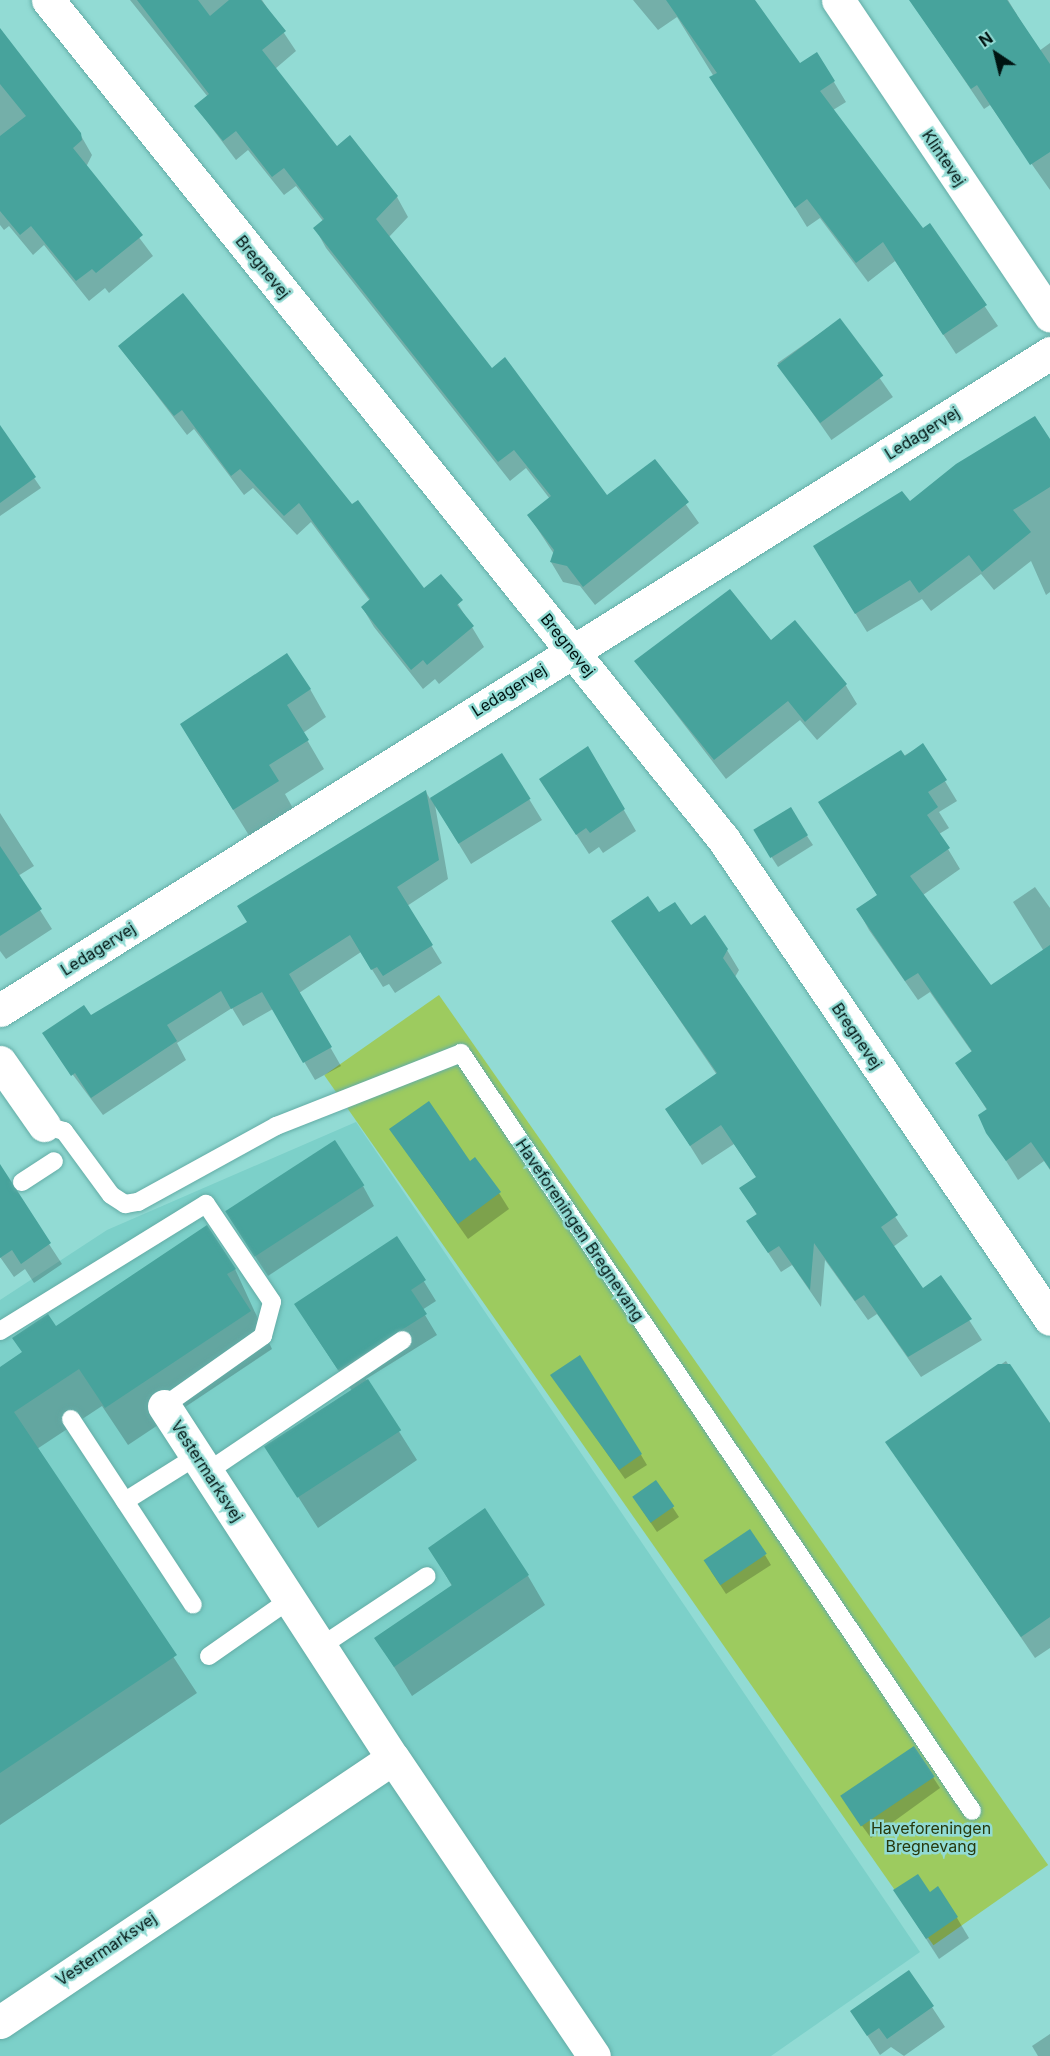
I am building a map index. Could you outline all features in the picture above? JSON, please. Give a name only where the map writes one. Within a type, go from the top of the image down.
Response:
[{"type":"street","name":"Bregnevej","points":[[48,0],[724,840],[1050,1319]]},
{"type":"street","name":"Klintevej","points":[[838,0],[1050,315]]},
{"type":"street","name":"Ledagervej","points":[[0,1011],[1050,352]]},
{"type":"street","points":[[0,1062],[44,1125]]},
{"type":"street","name":"Vestermarksvej","points":[[164,1406],[393,1758],[594,2056]]},
{"type":"street","name":"Vestermarksvej","points":[[0,2022],[393,1758]]},
{"type":"lane","name":"Haveforeningen Bregnevang","points":[[44,1125],[64,1131],[111,1194],[124,1204],[138,1202],[276,1126],[461,1053],[972,1810]]},
{"type":"lane","points":[[22,1182],[54,1161]]},
{"type":"lane","name":"Vestermarksvej","points":[[0,1331],[206,1204],[272,1302],[263,1336],[164,1406]]},
{"type":"lane","points":[[125,1501],[202,1464],[403,1340]]},
{"type":"lane","points":[[71,1419],[194,1605]]},
{"type":"lane","points":[[320,1647],[427,1576]]},
{"type":"lane","points":[[209,1656],[289,1600]]},
{"type":"shaded area","points":[[356,1122],[920,1952],[771,2056],[0,2056],[0,1300],[107,1230]]},
{"type":"green space","name":"Haveforeningen Bregnevang","points":[[439,995],[1048,1865],[933,1945],[324,1075]]},
{"type":"building","points":[[137,0],[198,0],[210,16],[229,0],[261,0],[286,31],[262,50],[337,146],[350,135],[398,196],[376,219],[492,368],[505,357],[607,495],[655,459],[689,502],[583,587],[567,566],[550,562],[554,550],[527,515],[551,496],[514,450],[498,462],[313,228],[324,219],[284,168],[272,177],[236,131],[223,141],[194,106],[209,94]]},
{"type":"building","points":[[666,0],[755,0],[800,63],[817,52],[835,81],[820,91],[923,228],[930,223],[987,305],[943,335],[883,242],[856,263],[807,199],[795,208],[709,77],[717,73]]},
{"type":"building","points":[[909,0],[1007,0],[1050,64],[1050,152],[1030,165],[977,85],[971,89]]},
{"type":"building","points":[[0,28],[81,133],[82,140],[73,148],[143,235],[96,273],[92,269],[76,281],[31,226],[20,235],[0,211],[0,136],[26,116],[0,84]]},
{"type":"building","points":[[183,293],[352,504],[358,500],[424,588],[441,574],[463,600],[457,605],[474,626],[427,665],[423,660],[411,670],[361,607],[370,599],[299,503],[284,516],[240,469],[231,476],[182,410],[174,416],[118,346]]},
{"type":"building","points":[[840,318],[883,376],[820,423],[777,366]]},
{"type":"building","points":[[1035,416],[1050,439],[1050,487],[1013,510],[1031,532],[982,572],[969,555],[919,593],[910,580],[855,614],[813,546],[902,491],[910,501],[956,464]]},
{"type":"building","points":[[0,425],[36,477],[0,503]]},
{"type":"building","points":[[730,589],[771,640],[795,620],[847,684],[805,722],[788,701],[714,760],[634,661]]},
{"type":"building","points":[[287,653],[311,689],[287,705],[309,740],[269,765],[279,781],[233,810],[180,724]]},
{"type":"building","points":[[923,743],[947,780],[928,792],[938,807],[927,815],[950,848],[910,876],[991,985],[1050,945],[1050,1169],[1031,1142],[1006,1161],[986,1133],[978,1115],[987,1109],[955,1063],[972,1051],[918,973],[905,981],[856,909],[877,895],[818,802],[901,750],[905,756]]},
{"type":"building","points":[[588,746],[625,809],[590,833],[586,828],[576,835],[539,779]]},
{"type":"building","points":[[502,753],[531,799],[459,844],[430,798]]},
{"type":"building","points":[[426,790],[439,860],[397,887],[433,945],[383,976],[377,967],[371,970],[350,935],[289,974],[332,1047],[303,1063],[262,992],[231,1009],[221,991],[167,1025],[177,1041],[91,1098],[75,1073],[71,1076],[42,1033],[84,1005],[91,1015],[247,922],[237,906]]},
{"type":"building","points":[[791,807],[808,835],[770,858],[753,830]]},
{"type":"building","points":[[0,846],[42,909],[0,936]]},
{"type":"building","points":[[648,896],[659,912],[675,902],[691,925],[705,915],[728,949],[723,958],[898,1215],[881,1227],[923,1288],[941,1275],[972,1319],[908,1357],[864,1295],[855,1301],[814,1243],[810,1290],[779,1246],[768,1253],[746,1221],[757,1214],[739,1188],[756,1177],[721,1125],[690,1146],[665,1109],[717,1073],[611,921]]},
{"type":"building","points":[[429,1101],[470,1161],[475,1157],[501,1192],[458,1224],[389,1129]]},
{"type":"building","points":[[335,1140],[364,1185],[255,1257],[225,1211]]},
{"type":"building","points":[[0,1164],[51,1243],[21,1264],[12,1250],[0,1258]]},
{"type":"building","points":[[207,1225],[236,1269],[227,1274],[251,1311],[105,1408],[79,1369],[14,1412],[177,1655],[0,1773],[0,1367],[22,1352],[12,1338],[48,1314],[56,1326]]},
{"type":"building","points":[[397,1236],[426,1280],[411,1290],[427,1314],[338,1370],[294,1304]]},
{"type":"building","points":[[580,1355],[642,1454],[619,1470],[550,1375]]},
{"type":"building","points":[[998,1364],[1010,1364],[1050,1423],[1050,1617],[1021,1637],[885,1442]]},
{"type":"building","points":[[368,1379],[401,1430],[297,1498],[264,1447]]},
{"type":"building","points":[[656,1480],[674,1506],[651,1523],[632,1497]]},
{"type":"building","points":[[485,1508],[529,1575],[394,1667],[374,1638],[452,1585],[428,1548]]},
{"type":"building","points":[[750,1529],[767,1554],[720,1585],[704,1560]]},
{"type":"building","points":[[914,1746],[935,1777],[861,1826],[840,1796]]},
{"type":"building","points":[[918,1874],[930,1892],[938,1886],[958,1917],[926,1939],[893,1890]]},
{"type":"building","points":[[909,1970],[934,2006],[887,2039],[879,2028],[867,2036],[850,2011]]}]
